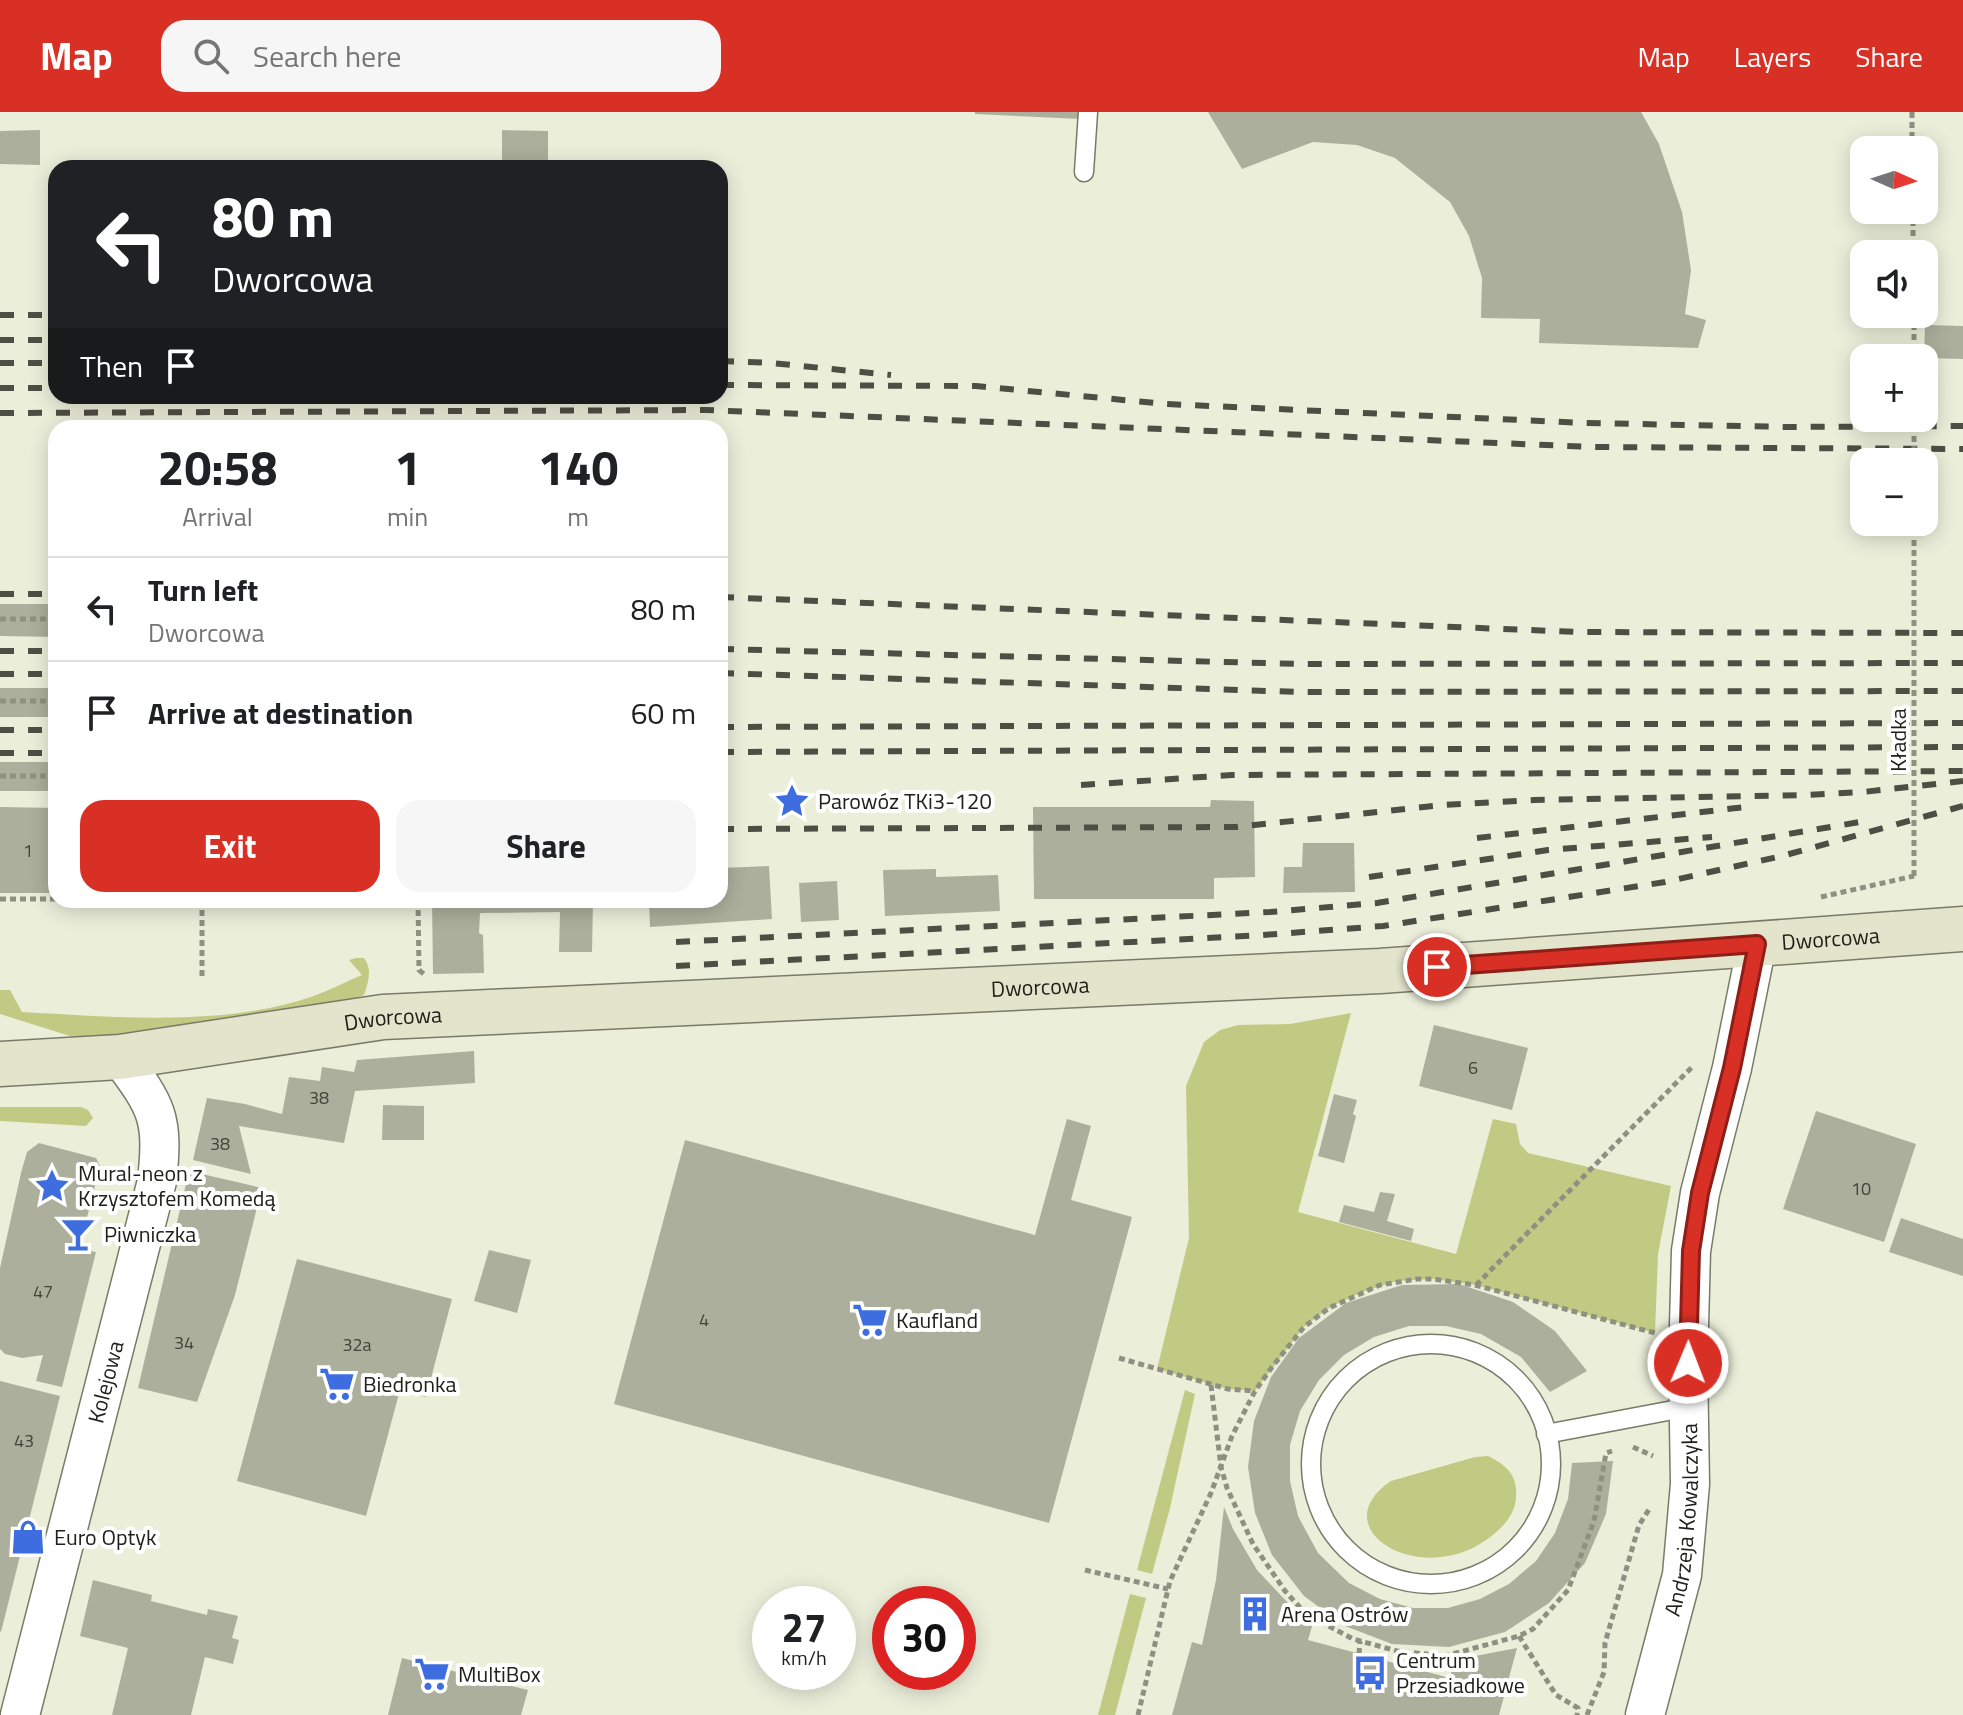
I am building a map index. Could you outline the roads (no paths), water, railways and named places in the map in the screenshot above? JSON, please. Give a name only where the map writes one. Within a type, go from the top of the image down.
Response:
[{"type":"main road","name":"Dworcowa","points":[[0,1064],[120,1057],[383,1017],[1380,971],[1963,929]]},
{"type":"street","name":"Andrzeja Kowalczyka","points":[[1645,1715],[1682,1575],[1690,1484],[1690,1281],[1698,1208],[1732,1068],[1757,944]]},
{"type":"street","name":"Kolejowa","points":[[20,1715],[157,1181],[160,1152],[158,1118],[143,1088],[120,1057]]},
{"type":"lane","points":[[1084,172],[1088,112]]},
{"type":"lane","points":[[1425,1344],[1453,1346],[1482,1355],[1507,1370],[1527,1391],[1542,1417],[1546,1434],[1550,1445],[1551,1474],[1545,1502],[1533,1528],[1515,1550],[1493,1567],[1467,1579],[1439,1584],[1411,1583],[1383,1574],[1359,1560],[1339,1540],[1323,1516],[1313,1489],[1311,1460],[1316,1430],[1328,1403],[1345,1379],[1369,1362],[1395,1350],[1425,1344]]},
{"type":"lane","points":[[1546,1434],[1689,1407]]},
{"type":"railway","points":[[0,315],[48,315]]},
{"type":"railway","points":[[0,340],[48,340]]},
{"type":"railway","points":[[728,361],[891,375]]},
{"type":"railway","points":[[0,363],[48,363]]},
{"type":"railway","points":[[728,385],[976,386],[1166,404],[1586,423],[1963,426]]},
{"type":"railway","points":[[0,388],[48,388]]},
{"type":"railway","points":[[0,413],[706,410],[1593,447],[1963,449]]},
{"type":"railway","points":[[0,594],[48,594]]},
{"type":"railway","points":[[728,597],[1578,632],[1963,633]]},
{"type":"railway","points":[[728,649],[1302,664],[1963,663]]},
{"type":"railway","points":[[0,651],[48,651]]},
{"type":"railway","points":[[728,673],[1300,692],[1963,691]]},
{"type":"railway","points":[[0,674],[48,674]]},
{"type":"railway","points":[[728,727],[1963,723]]},
{"type":"railway","points":[[0,730],[48,730]]},
{"type":"railway","points":[[728,752],[1963,747]]},
{"type":"railway","points":[[0,753],[48,753]]},
{"type":"railway","points":[[1081,785],[1232,775],[1963,771]]},
{"type":"railway","points":[[728,829],[1236,827],[1443,805],[1534,800],[1804,795],[1963,781]]},
{"type":"railway","points":[[1477,838],[1754,806]]},
{"type":"railway","points":[[676,966],[1383,926],[1665,882],[1782,856],[1963,806]]},
{"type":"railway","points":[[676,942],[1270,912],[1377,903],[1872,820]]},
{"type":"railway","points":[[1369,877],[1548,850],[1712,837]]},
{"type":"place","name":"Parowóz TKi3-120","points":[[792,801]]},
{"type":"place","name":"Mural-neon z Krzysztofem Komedą","points":[[52,1186]]},
{"type":"place","name":"Piwniczka","points":[[78,1234]]},
{"type":"place","name":"Kaufland","points":[[870,1320]]},
{"type":"place","name":"Biedronka","points":[[337,1384]]},
{"type":"place","name":"Euro Optyk","points":[[28,1537]]},
{"type":"place","name":"Arena Ostrów","points":[[1255,1614]]},
{"type":"place","name":"Centrum Przesiadkowe","points":[[1370,1673]]},
{"type":"place","name":"MultiBox","points":[[432,1674]]}]
